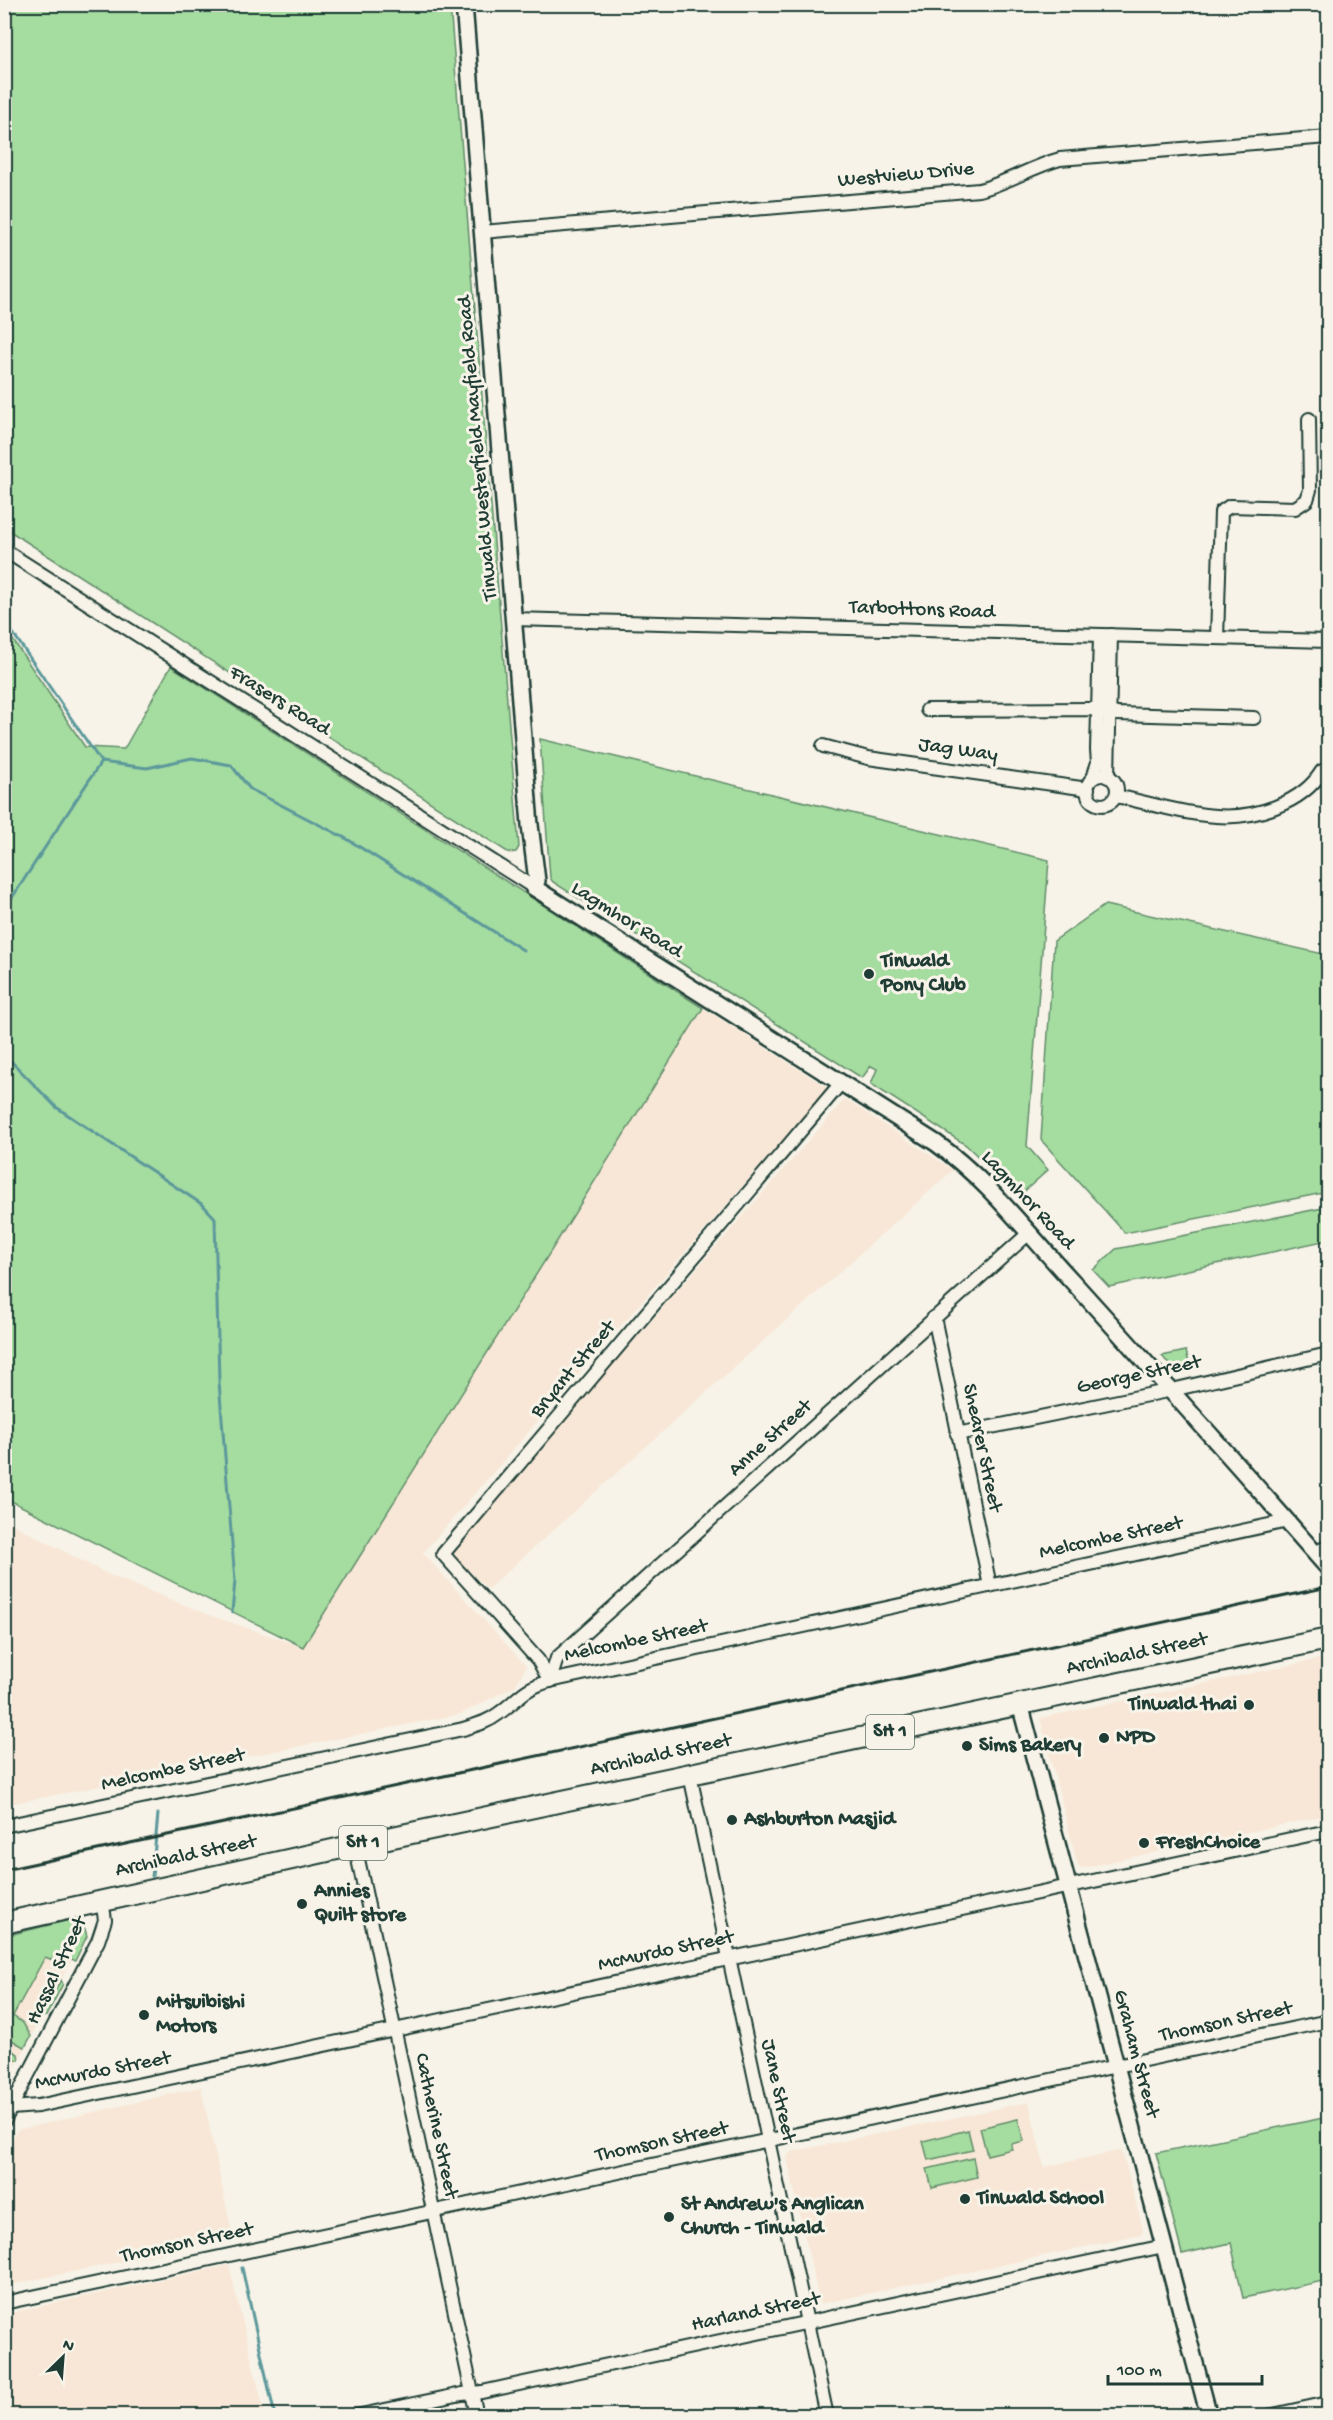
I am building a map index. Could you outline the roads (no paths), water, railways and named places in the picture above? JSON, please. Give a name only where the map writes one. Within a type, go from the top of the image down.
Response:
[{"type":"highway","name":"Archibald Street","points":[[4,1923],[355,1845],[1329,1639]]},
{"type":"street","name":"Tinwald Westerfield Mayfield Road","points":[[464,4],[530,825],[537,881],[533,887]]},
{"type":"street","name":"Westview Drive","points":[[482,232],[979,190],[997,185],[1037,165],[1060,159],[1329,137]]},
{"type":"street","points":[[1217,638],[1221,512],[1230,506],[1295,508],[1303,504],[1310,490],[1309,419]]},
{"type":"street","name":"Frasers Road","points":[[4,550],[533,887]]},
{"type":"street","name":"Tarbottons Road","points":[[514,619],[1329,641]]},
{"type":"street","points":[[1105,635],[1104,712],[1108,777]]},
{"type":"street","points":[[927,710],[1091,709],[1104,712],[1254,718]]},
{"type":"street","points":[[1090,784],[1099,776],[1108,777],[1116,785],[1116,796],[1106,805],[1099,805],[1089,796],[1090,784],[1098,762],[1104,712]]},
{"type":"street","name":"Jag Way","points":[[823,746],[868,758],[1090,784]]},
{"type":"street","points":[[1116,796],[1198,814],[1239,816],[1277,805],[1303,793],[1314,784],[1322,771]]},
{"type":"street","name":"Lagmhor Road","points":[[533,887],[954,1156],[992,1190],[1028,1234],[1172,1390],[1288,1521],[1322,1549],[1329,1568]]},
{"type":"street","name":"Bryant Street","points":[[550,1681],[538,1660],[443,1554],[841,1083]]},
{"type":"street","name":"Anne Street","points":[[550,1681],[557,1658],[1028,1234]]},
{"type":"street","name":"Shearer Street","points":[[934,1317],[990,1586]]},
{"type":"street","name":"George Street","points":[[957,1434],[1172,1390],[1329,1354]]},
{"type":"street","name":"Melcombe Street","points":[[4,1826],[463,1729],[491,1719],[533,1685],[1288,1521]]},
{"type":"street","name":"Graham Street","points":[[1020,1704],[1209,2415]]},
{"type":"street","name":"Jane Street","points":[[690,1774],[827,2415]]},
{"type":"street","name":"McMurdo Street","points":[[11,2108],[38,2106],[1329,1831]]},
{"type":"street","name":"Catherine Street","points":[[355,1845],[477,2415]]},
{"type":"street","name":"Hassal Street","points":[[4,2121],[98,1941],[105,1920],[102,1900]]},
{"type":"street","name":"Thomson Street","points":[[4,2303],[1329,2021]]},
{"type":"street","name":"Harland Street","points":[[356,2415],[1164,2247]]},
{"type":"street","points":[[1268,2415],[1329,2403]]},
{"type":"waterway","points":[[4,620],[101,762],[4,910]]},
{"type":"waterway","points":[[101,762],[147,768],[192,758],[231,765],[250,789],[347,839],[523,950]]},
{"type":"waterway","points":[[4,1054],[56,1107],[203,1205],[215,1218],[219,1382],[235,1581],[232,1612]]},
{"type":"waterway","points":[[152,1877],[158,1814]]},
{"type":"waterway","points":[[242,2268],[275,2416]]},
{"type":"railway","points":[[4,1870],[1328,1587]]},
{"type":"place","name":"Tinwald Pony Club","points":[[869,974]]},
{"type":"place","name":"Tinwald thai","points":[[1249,1705]]},
{"type":"place","name":"NPD","points":[[1104,1738]]},
{"type":"place","name":"Sims Bakery","points":[[967,1746]]},
{"type":"place","name":"Ashburton Masjid","points":[[732,1820]]},
{"type":"place","name":"FreshChoice","points":[[1144,1843]]},
{"type":"place","name":"Annies Quilt store","points":[[302,1904]]},
{"type":"place","name":"Mitsuibishi Motors","points":[[144,2015]]},
{"type":"place","name":"Tinwald School","points":[[965,2199]]},
{"type":"place","name":"St Andrew's Anglican Church - Tinwald","points":[[669,2217]]}]
